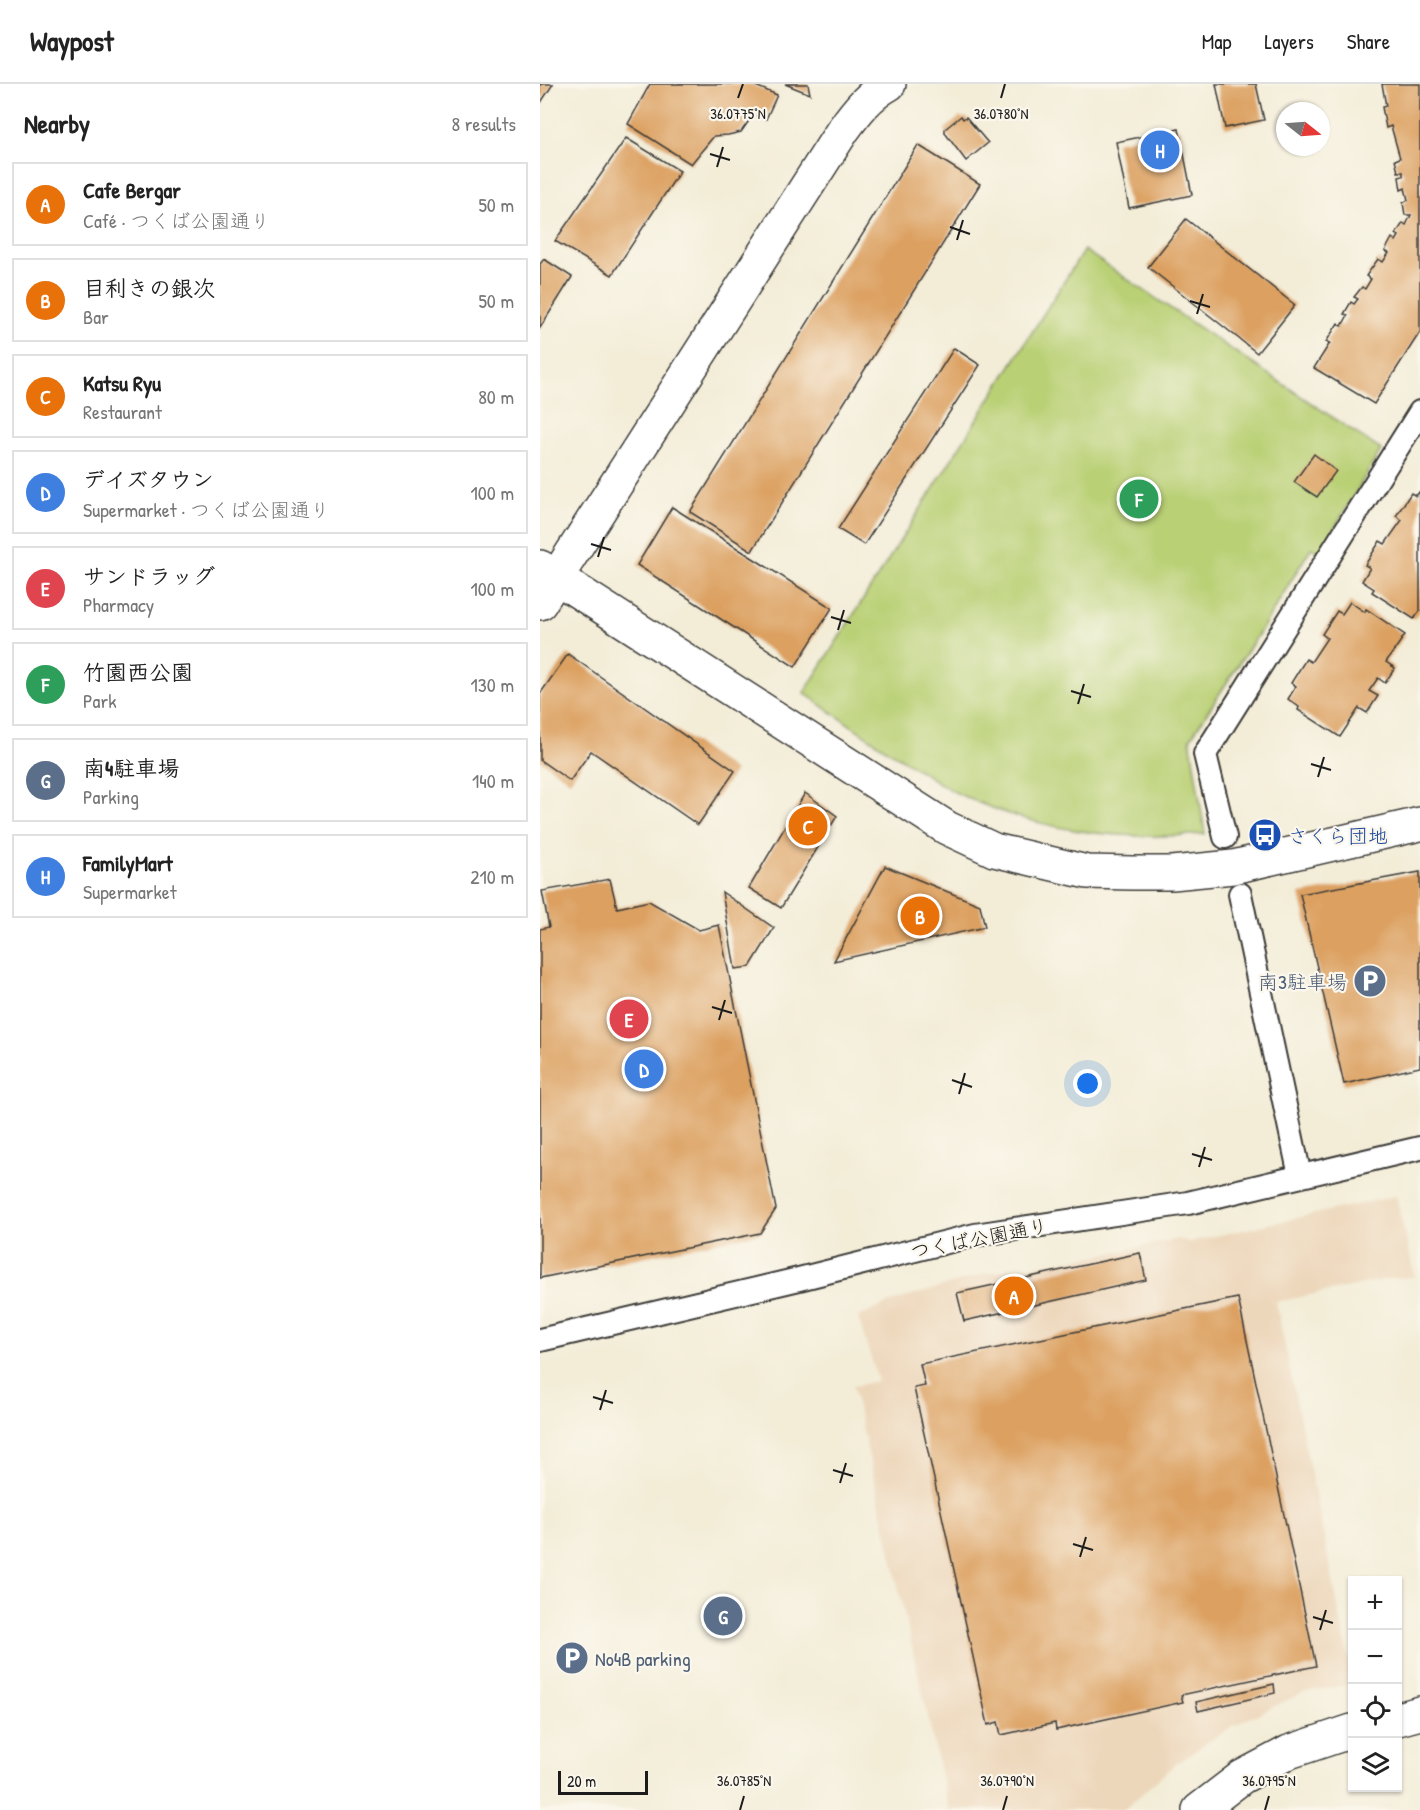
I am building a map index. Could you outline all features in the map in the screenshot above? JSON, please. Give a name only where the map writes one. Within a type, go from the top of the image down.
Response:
[{"type":"street","points":[[882,86],[859,108],[818,168],[546,582],[947,828],[993,850],[1087,872],[1172,873],[1233,867],[1420,824]]},
{"type":"street","points":[[1225,837],[1205,754],[1420,412]]},
{"type":"street","points":[[1240,894],[1300,1176]]},
{"type":"street","name":"つくば公園通り","points":[[540,1340],[975,1235],[1188,1203],[1420,1148]]},
{"type":"street","points":[[1402,1718],[1420,1713]]},
{"type":"street","points":[[1199,1810],[1242,1777],[1289,1752],[1348,1733]]},
{"type":"shaded area","points":[[1396,1196],[1415,1277],[1393,1278],[1276,1302],[1348,1655],[1348,1685],[1305,1692],[1232,1726],[1174,1765],[1124,1810],[949,1810],[853,1386],[878,1381],[858,1317],[891,1302],[984,1274],[1089,1257],[1178,1239],[1189,1242]]},
{"type":"green space","points":[[1084,250],[1381,450],[1320,552],[1311,548],[1265,624],[1190,739],[1205,834],[1141,836],[1080,831],[1021,818],[991,808],[946,787],[804,693]]},
{"type":"building","points":[[540,84],[553,84],[540,104]]},
{"type":"building","points":[[650,84],[751,84],[777,95],[766,119],[753,115],[741,132],[714,136],[691,164],[628,124]]},
{"type":"building","points":[[785,84],[808,84],[810,94]]},
{"type":"building","points":[[1216,84],[1256,84],[1264,120],[1225,128]]},
{"type":"building","points":[[1382,84],[1420,84],[1420,332],[1374,404],[1314,368],[1330,343],[1326,342],[1338,323],[1342,326],[1348,315],[1344,314],[1351,302],[1354,304],[1358,299],[1354,297],[1362,287],[1365,289],[1371,279],[1366,276],[1378,259],[1383,262],[1389,253],[1385,251],[1392,238],[1396,241],[1399,236],[1396,234],[1403,223],[1406,225],[1411,215],[1405,215],[1403,203],[1408,200],[1405,188],[1401,190],[1399,177],[1403,176],[1403,172],[1398,172],[1395,160],[1400,158],[1391,126],[1386,128],[1382,107],[1386,106]]},
{"type":"building","points":[[961,116],[963,119],[966,117],[988,143],[966,161],[945,133],[945,129]]},
{"type":"building","points":[[1179,129],[1192,195],[1129,208],[1116,142]]},
{"type":"building","points":[[626,138],[680,171],[612,275],[555,241]]},
{"type":"building","points":[[918,145],[980,184],[752,551],[690,512]]},
{"type":"building","points":[[1186,219],[1295,305],[1257,353],[1148,267]]},
{"type":"building","points":[[544,259],[572,277],[540,328],[540,264]]},
{"type":"building","points":[[954,348],[980,365],[864,545],[838,529]]},
{"type":"building","points":[[1314,454],[1336,471],[1317,497],[1294,482]]},
{"type":"building","points":[[1420,491],[1420,611],[1414,619],[1372,592],[1374,589],[1362,581],[1370,568],[1365,565],[1380,541],[1385,544],[1402,520],[1396,516],[1411,493],[1416,496]]},
{"type":"building","points":[[672,507],[832,608],[795,667],[637,565]]},
{"type":"building","points":[[1350,602],[1365,612],[1366,609],[1405,635],[1386,662],[1395,668],[1385,683],[1378,678],[1369,691],[1378,696],[1367,713],[1359,708],[1340,737],[1298,710],[1299,707],[1288,699],[1296,686],[1291,683],[1306,659],[1311,662],[1327,638],[1322,634],[1337,611],[1342,614]]},
{"type":"building","points":[[568,654],[735,771],[698,825],[591,751],[570,781],[540,760],[540,694]]},
{"type":"building","points":[[805,793],[837,816],[781,908],[749,888]]},
{"type":"building","points":[[885,866],[980,905],[985,927],[834,961]]},
{"type":"building","name":"南3駐車場","points":[[1420,872],[1420,1067],[1344,1084],[1300,894]]},
{"type":"building","points":[[610,879],[617,908],[649,901],[699,930],[719,925],[776,1209],[760,1233],[540,1278],[540,929],[549,927],[542,891]]},
{"type":"building","points":[[722,892],[774,928],[750,967],[735,969]]},
{"type":"building","points":[[1140,1253],[1146,1280],[964,1321],[957,1293]]},
{"type":"building","points":[[1238,1298],[1316,1666],[1181,1695],[1183,1702],[1056,1730],[1055,1723],[1001,1735],[998,1722],[988,1725],[914,1388],[925,1386],[920,1364]]},
{"type":"building","points":[[1274,1684],[1275,1693],[1198,1711],[1196,1702]]},
{"type":"place","name":"FamilyMart","points":[[1160,150]]},
{"type":"place","name":"竹園西公園","points":[[1139,499]]},
{"type":"place","name":"Katsu Ryu","points":[[808,826]]},
{"type":"place","name":"さくら団地","points":[[1265,835]]},
{"type":"place","name":"目利きの銀次","points":[[920,916]]},
{"type":"place","name":"南3駐車場","points":[[1370,981]]},
{"type":"place","name":"サンドラッグ","points":[[629,1019]]},
{"type":"place","name":"デイズタウン","points":[[644,1069]]},
{"type":"place","name":"Cafe Bergar","points":[[1014,1296]]},
{"type":"place","name":"南4駐車場","points":[[723,1616]]},
{"type":"place","name":"No4B parking","points":[[572,1658]]}]
